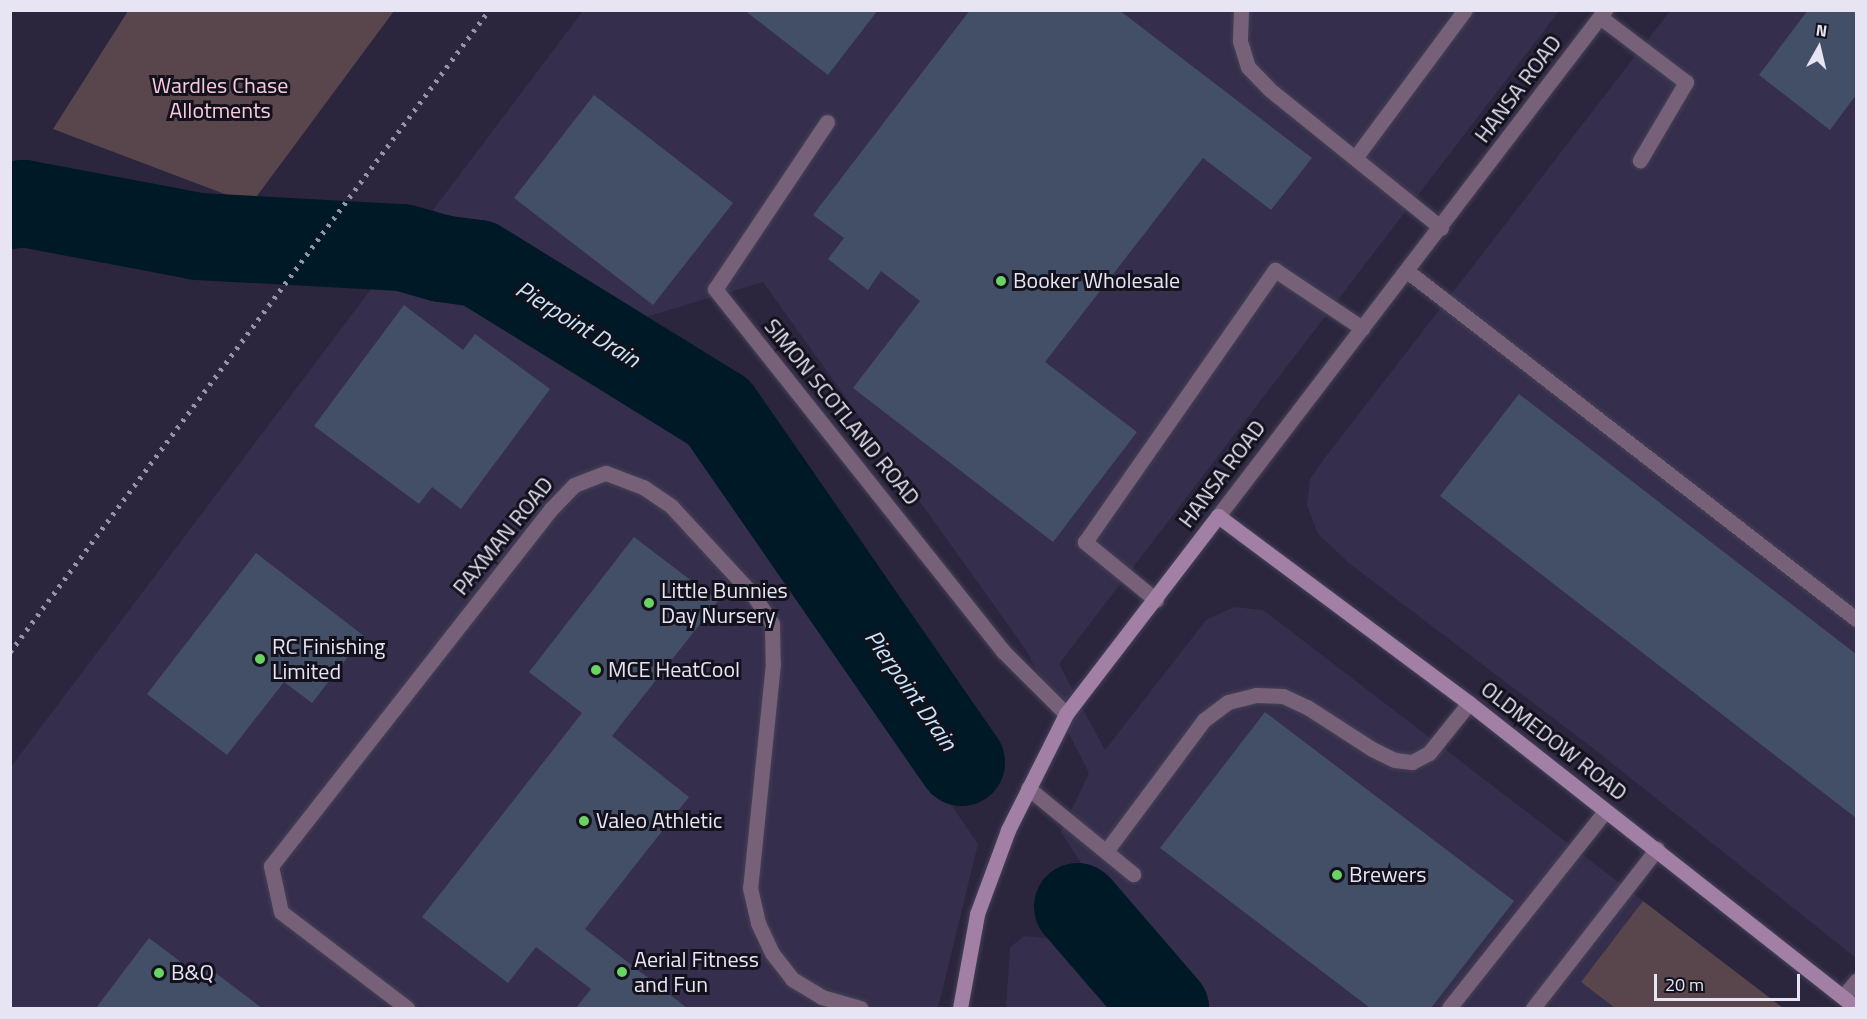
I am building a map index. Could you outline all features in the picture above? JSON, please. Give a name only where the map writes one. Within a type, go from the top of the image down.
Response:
[{"type":"street","points":[[1241,10],[1240,41],[1248,67],[1269,89],[1441,228]]},
{"type":"street","points":[[1354,158],[1465,10]]},
{"type":"street","points":[[1603,14],[1686,82],[1640,160]]},
{"type":"street","name":"HANSA ROAD","points":[[960,1008],[977,914],[1028,788],[1066,714],[1156,600],[1603,14]]},
{"type":"street","name":"SIMON SCOTLAND ROAD","points":[[827,122],[715,289],[1003,651],[1066,714]]},
{"type":"street","points":[[1156,600],[1085,542],[1275,270],[1362,328]]},
{"type":"street","points":[[1407,271],[1857,619]]},
{"type":"street","name":"PAXMAN ROAD","points":[[406,1008],[280,912],[271,866],[551,509],[574,485],[606,473],[643,487],[671,506],[754,596],[772,624],[773,663],[750,888],[758,923],[772,953],[792,979],[822,998],[860,1008]]},
{"type":"street","name":"OLDMEDOW ROAD","points":[[1218,516],[1468,703],[1857,1008]]},
{"type":"street","points":[[1107,850],[1204,720],[1228,702],[1256,695],[1283,696],[1308,707],[1379,752],[1395,760],[1412,762],[1429,753],[1468,703]]},
{"type":"street","points":[[1028,788],[1107,850],[1133,874]]},
{"type":"street","points":[[1449,1008],[1605,811]]},
{"type":"street","points":[[1533,1008],[1657,849]]},
{"type":"street","points":[[1843,997],[1857,981]]},
{"type":"shaded area","points":[[583,11],[1559,11],[1059,664],[1105,750],[1206,620],[1234,607],[1263,610],[1783,1008],[1207,1008],[1095,885],[1061,832],[1089,773],[1026,650],[763,282],[632,321],[433,210]]},
{"type":"shaded area","points":[[1670,11],[1856,11],[1856,958],[1594,749],[1350,564],[1318,534],[1307,505],[1310,479],[1324,459]]},
{"type":"shaded area","points":[[393,260],[453,274],[488,292],[629,370],[686,418],[978,844],[938,1008],[11,1008],[10,768]]},
{"type":"shaded area","points":[[1024,936],[1064,940],[1125,1008],[1006,1008],[1010,947]]},
{"type":"green space","name":"Wardles Chase Allotments","points":[[128,11],[394,11],[251,204],[53,129]]},
{"type":"green space","points":[[1643,901],[1783,1008],[1615,1008],[1581,982]]},
{"type":"building","points":[[744,10],[878,10],[828,75]]},
{"type":"building","name":"Booker Wholesale","points":[[970,10],[1119,10],[1312,158],[1271,210],[1203,158],[1045,362],[1137,432],[1053,542],[853,388],[920,301],[881,271],[868,290],[828,259],[844,238],[813,215]]},
{"type":"building","points":[[1808,10],[1856,10],[1856,95],[1830,130],[1759,75]]},
{"type":"building","points":[[594,95],[733,203],[653,305],[514,198]]},
{"type":"building","points":[[404,305],[463,350],[475,334],[550,389],[461,509],[432,487],[419,504],[314,426]]},
{"type":"building","points":[[1519,394],[1856,654],[1856,818],[1440,496]]},
{"type":"building","points":[[634,537],[718,601],[612,736],[689,797],[585,929],[687,1008],[576,1008],[591,989],[536,947],[508,983],[422,917],[582,713],[529,672]]},
{"type":"building","name":"RC Finishing Limited","points":[[256,553],[364,636],[312,703],[284,682],[227,755],[147,694]]},
{"type":"building","name":"Brewers","points":[[1265,712],[1514,901],[1431,1008],[1370,1008],[1160,848]]},
{"type":"building","name":"B&Q","points":[[149,938],[202,978],[209,968],[262,1008],[96,1008]]},
{"type":"waterway","name":"Pierpoint Drain","points":[[10,205],[23,203],[197,236],[402,247],[441,258],[478,263],[718,411],[961,762]]},
{"type":"waterway","name":"Pierpoint Drain","points":[[1077,906],[1165,1008]]},
{"type":"railway","points":[[10,652],[489,10]]},
{"type":"place","name":"Booker Wholesale","points":[[1001,281]]},
{"type":"place","name":"Little Bunnies Day Nursery","points":[[649,603]]},
{"type":"place","name":"RC Finishing Limited","points":[[260,659]]},
{"type":"place","name":"MCE HeatCool","points":[[596,670]]},
{"type":"place","name":"Valeo Athletic","points":[[584,821]]},
{"type":"place","name":"Brewers","points":[[1337,875]]},
{"type":"place","name":"Aerial Fitness and Fun","points":[[622,972]]},
{"type":"place","name":"B&Q","points":[[159,973]]}]
